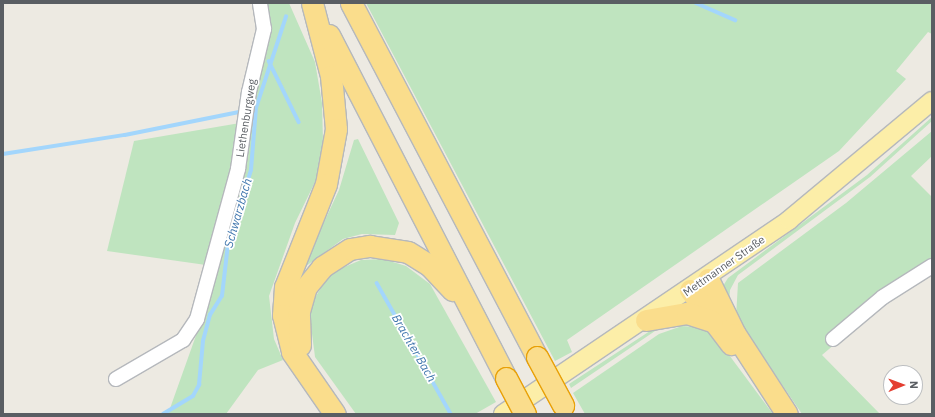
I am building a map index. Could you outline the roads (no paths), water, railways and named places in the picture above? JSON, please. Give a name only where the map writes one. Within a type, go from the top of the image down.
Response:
[{"type":"highway","points":[[312,3],[525,414]]},
{"type":"highway","points":[[312,3],[331,76],[336,129],[326,184],[291,268],[284,294],[287,341],[335,414]]},
{"type":"highway","points":[[351,3],[565,409]]},
{"type":"highway","points":[[302,364],[298,321],[306,287],[325,264],[350,249],[383,246],[420,258],[475,316]]},
{"type":"highway","points":[[708,278],[735,334],[788,414]]},
{"type":"highway","points":[[690,290],[778,414]]},
{"type":"highway","points":[[646,320],[688,313],[712,321]]},
{"type":"main road","name":"Mettmanner Straße","points":[[502,414],[646,320],[789,220],[932,101]]},
{"type":"street","name":"Liethenburgweg","points":[[116,379],[183,340],[197,319],[238,169],[249,92],[264,29],[260,3]]},
{"type":"street","points":[[833,340],[883,296],[932,266]]},
{"type":"waterway","points":[[696,3],[735,20]]},
{"type":"waterway","name":"Schwarzbach","points":[[163,414],[193,396],[199,385],[203,341],[210,315],[222,296],[228,244],[251,170],[256,108],[286,17]]},
{"type":"waterway","name":"Brachter Bach","points":[[269,61],[299,122]]},
{"type":"waterway","points":[[3,154],[125,135],[239,112]]},
{"type":"waterway","name":"Brachter Bach","points":[[377,283],[451,414]]}]
